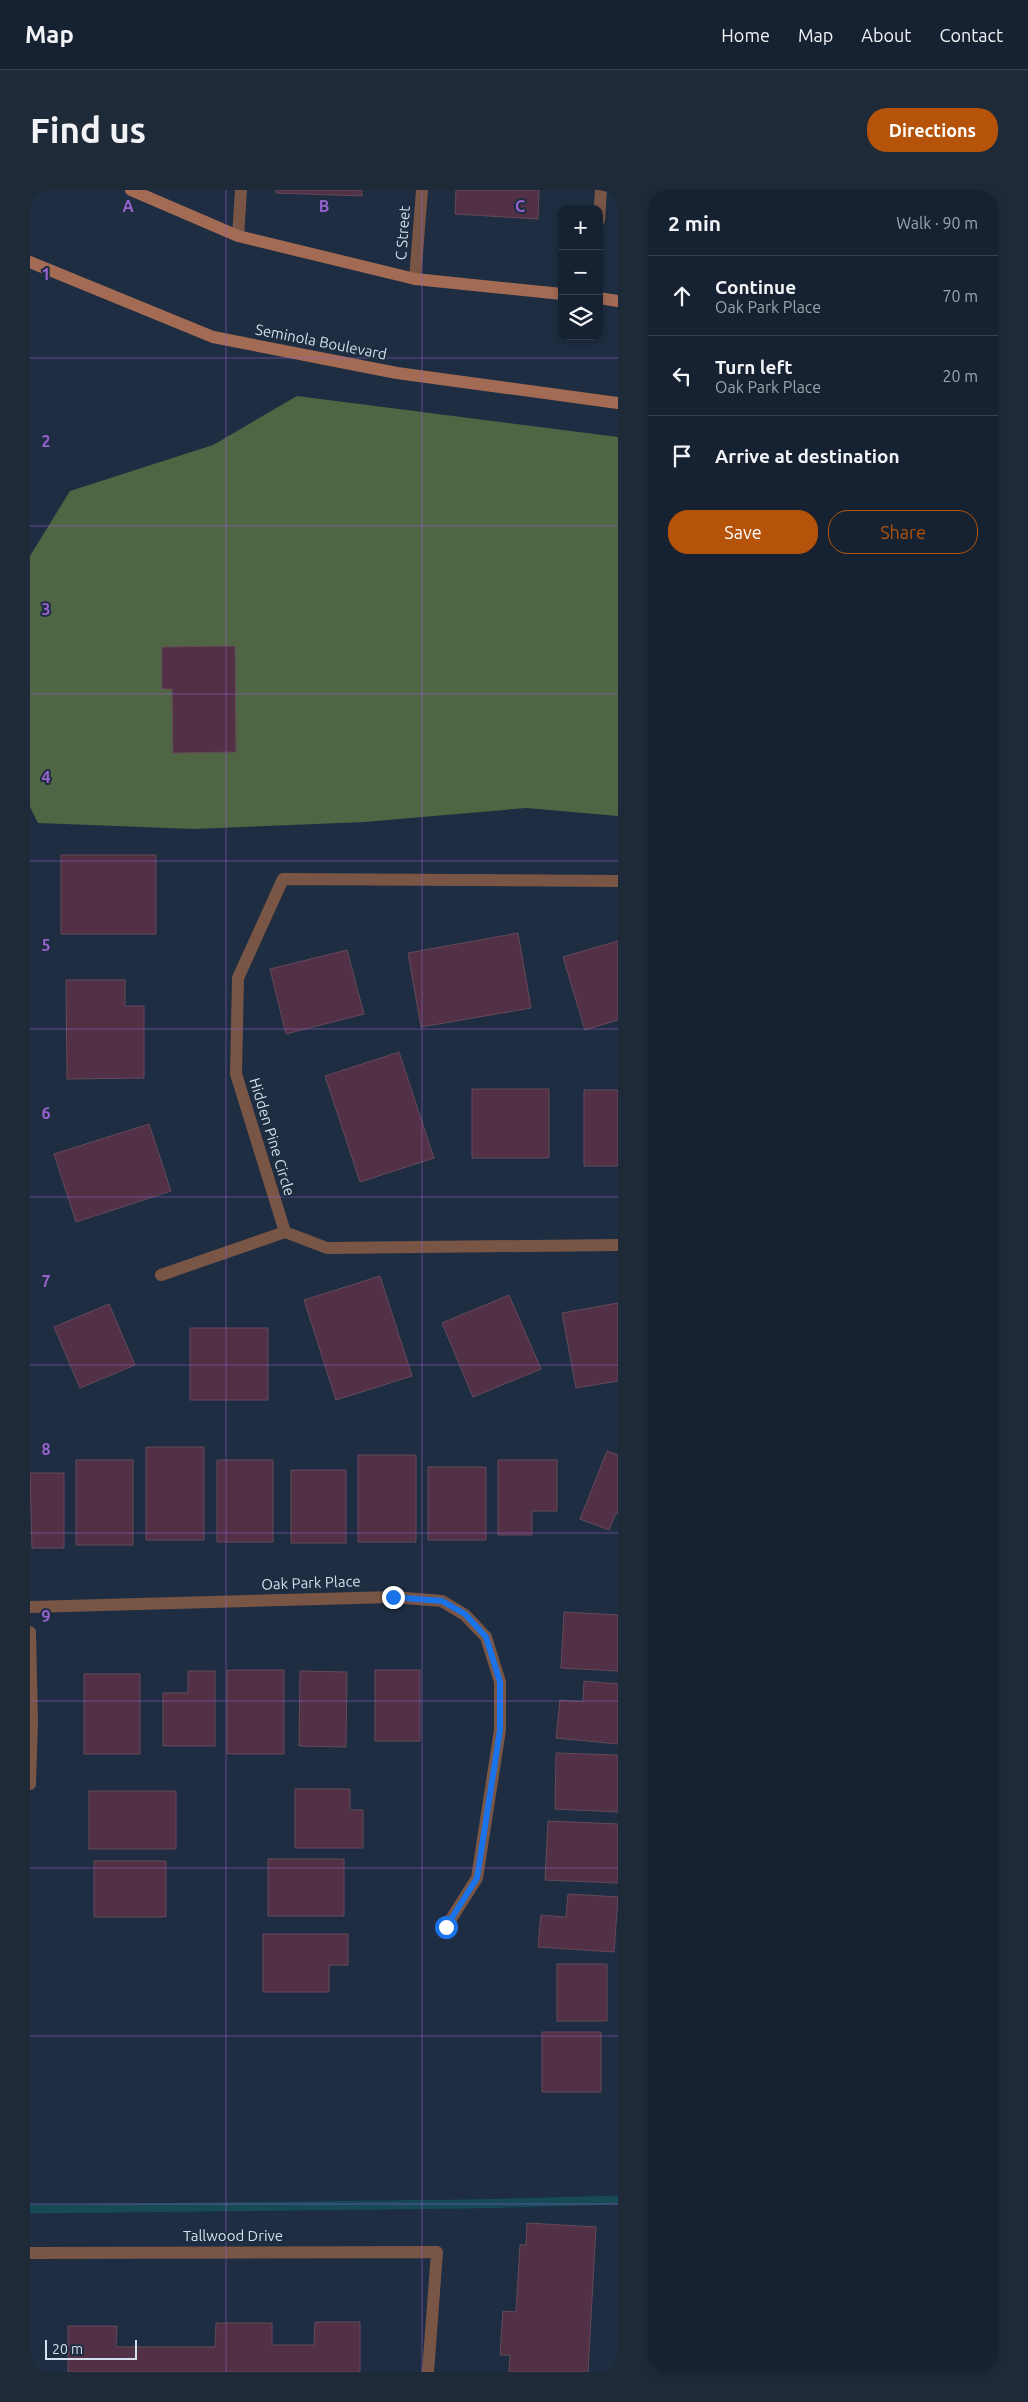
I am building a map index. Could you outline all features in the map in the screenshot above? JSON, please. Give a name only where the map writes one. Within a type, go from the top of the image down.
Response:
[{"type":"main road","points":[[131,190],[238,236],[415,279],[558,294]]},
{"type":"main road","name":"Seminola Boulevard","points":[[30,262],[213,337],[397,374],[618,403]]},
{"type":"main road","points":[[603,299],[618,301]]},
{"type":"street","points":[[238,236],[241,190]]},
{"type":"street","name":"C Street","points":[[415,279],[422,190]]},
{"type":"street","points":[[600,205],[601,190]]},
{"type":"street","name":"Hidden Pine Circle","points":[[285,1232],[236,1074],[238,978],[283,879],[618,882]]},
{"type":"street","points":[[161,1275],[285,1232],[327,1248],[618,1245]]},
{"type":"street","name":"Oak Park Place","points":[[30,1607],[393,1597],[442,1601],[465,1614],[486,1637],[500,1682],[500,1730],[477,1878],[446,1927]]},
{"type":"street","points":[[30,1632],[32,1723],[30,1784]]},
{"type":"street","name":"Tallwood Drive","points":[[30,2253],[437,2252],[428,2372]]},
{"type":"green space","points":[[297,396],[618,437],[618,816],[526,808],[364,822],[194,829],[38,823],[30,807],[30,556],[70,491],[213,445]]},
{"type":"building","points":[[276,190],[362,190],[362,196],[276,193]]},
{"type":"building","points":[[456,190],[539,190],[538,219],[455,214]]},
{"type":"building","points":[[235,646],[236,752],[173,753],[172,689],[162,689],[162,647]]},
{"type":"building","points":[[61,855],[156,855],[156,934],[61,934]]},
{"type":"building","points":[[518,933],[531,1008],[421,1027],[408,953]]},
{"type":"building","points":[[618,941],[618,1020],[585,1030],[563,957]]},
{"type":"building","points":[[347,950],[364,1014],[286,1034],[270,969]]},
{"type":"building","points":[[66,980],[125,980],[125,1006],[144,1006],[144,1078],[67,1079]]},
{"type":"building","points":[[399,1052],[434,1158],[360,1182],[325,1076]]},
{"type":"building","points":[[472,1089],[549,1089],[549,1158],[472,1158]]},
{"type":"building","points":[[584,1090],[618,1090],[618,1166],[584,1166]]},
{"type":"building","points":[[149,1124],[171,1191],[76,1222],[54,1154]]},
{"type":"building","points":[[380,1276],[412,1376],[336,1400],[304,1300]]},
{"type":"building","points":[[509,1295],[541,1369],[473,1397],[442,1323]]},
{"type":"building","points":[[618,1303],[618,1381],[576,1388],[562,1313]]},
{"type":"building","points":[[109,1304],[135,1365],[80,1388],[54,1327]]},
{"type":"building","points":[[190,1328],[268,1328],[268,1400],[190,1400]]},
{"type":"building","points":[[146,1447],[204,1447],[204,1540],[146,1540]]},
{"type":"building","points":[[607,1451],[618,1455],[618,1514],[616,1513],[609,1530],[580,1519]]},
{"type":"building","points":[[358,1455],[416,1455],[416,1542],[358,1542]]},
{"type":"building","points":[[76,1460],[133,1460],[133,1545],[76,1545]]},
{"type":"building","points":[[217,1460],[273,1460],[273,1542],[217,1542]]},
{"type":"building","points":[[498,1460],[557,1460],[557,1511],[532,1511],[532,1535],[498,1535]]},
{"type":"building","points":[[428,1467],[486,1467],[486,1540],[428,1540]]},
{"type":"building","points":[[291,1470],[346,1470],[346,1543],[291,1543]]},
{"type":"building","points":[[30,1473],[64,1473],[64,1548],[32,1548]]},
{"type":"building","points":[[564,1612],[618,1615],[618,1671],[561,1668]]},
{"type":"building","points":[[227,1670],[284,1670],[284,1754],[227,1754]]},
{"type":"building","points":[[375,1670],[420,1670],[420,1741],[375,1741]]},
{"type":"building","points":[[188,1671],[215,1671],[215,1746],[163,1746],[163,1693],[188,1693]]},
{"type":"building","points":[[300,1671],[347,1672],[346,1747],[299,1746]]},
{"type":"building","points":[[84,1674],[140,1674],[140,1754],[84,1754]]},
{"type":"building","points":[[584,1681],[618,1684],[618,1744],[556,1738],[560,1700],[583,1702]]},
{"type":"building","points":[[556,1753],[618,1755],[618,1812],[555,1809]]},
{"type":"building","points":[[295,1789],[350,1789],[350,1810],[363,1810],[363,1848],[295,1848]]},
{"type":"building","points":[[89,1791],[176,1791],[176,1849],[89,1849]]},
{"type":"building","points":[[548,1821],[618,1824],[618,1883],[545,1880]]},
{"type":"building","points":[[268,1859],[344,1859],[344,1916],[268,1916]]},
{"type":"building","points":[[94,1861],[166,1861],[166,1917],[94,1917]]},
{"type":"building","points":[[568,1894],[618,1897],[614,1952],[538,1947],[541,1915],[566,1917]]},
{"type":"building","points":[[263,1934],[348,1934],[348,1965],[329,1965],[329,1992],[263,1992]]},
{"type":"building","points":[[557,1964],[607,1964],[607,2021],[557,2021]]},
{"type":"building","points":[[542,2032],[601,2032],[601,2092],[542,2092]]},
{"type":"building","points":[[527,2223],[596,2227],[588,2372],[509,2372],[510,2355],[500,2355],[503,2311],[516,2312],[520,2245],[526,2245]]},
{"type":"building","points":[[315,2322],[360,2322],[360,2372],[68,2372],[68,2326],[117,2326],[116,2347],[215,2347],[216,2323],[272,2323],[272,2345],[314,2345]]},
{"type":"waterway","points":[[30,2209],[468,2204],[618,2200]]},
{"type":"route","points":[[393,1597],[442,1601],[465,1614],[486,1637],[500,1682],[500,1730],[477,1878],[446,1927]]}]
